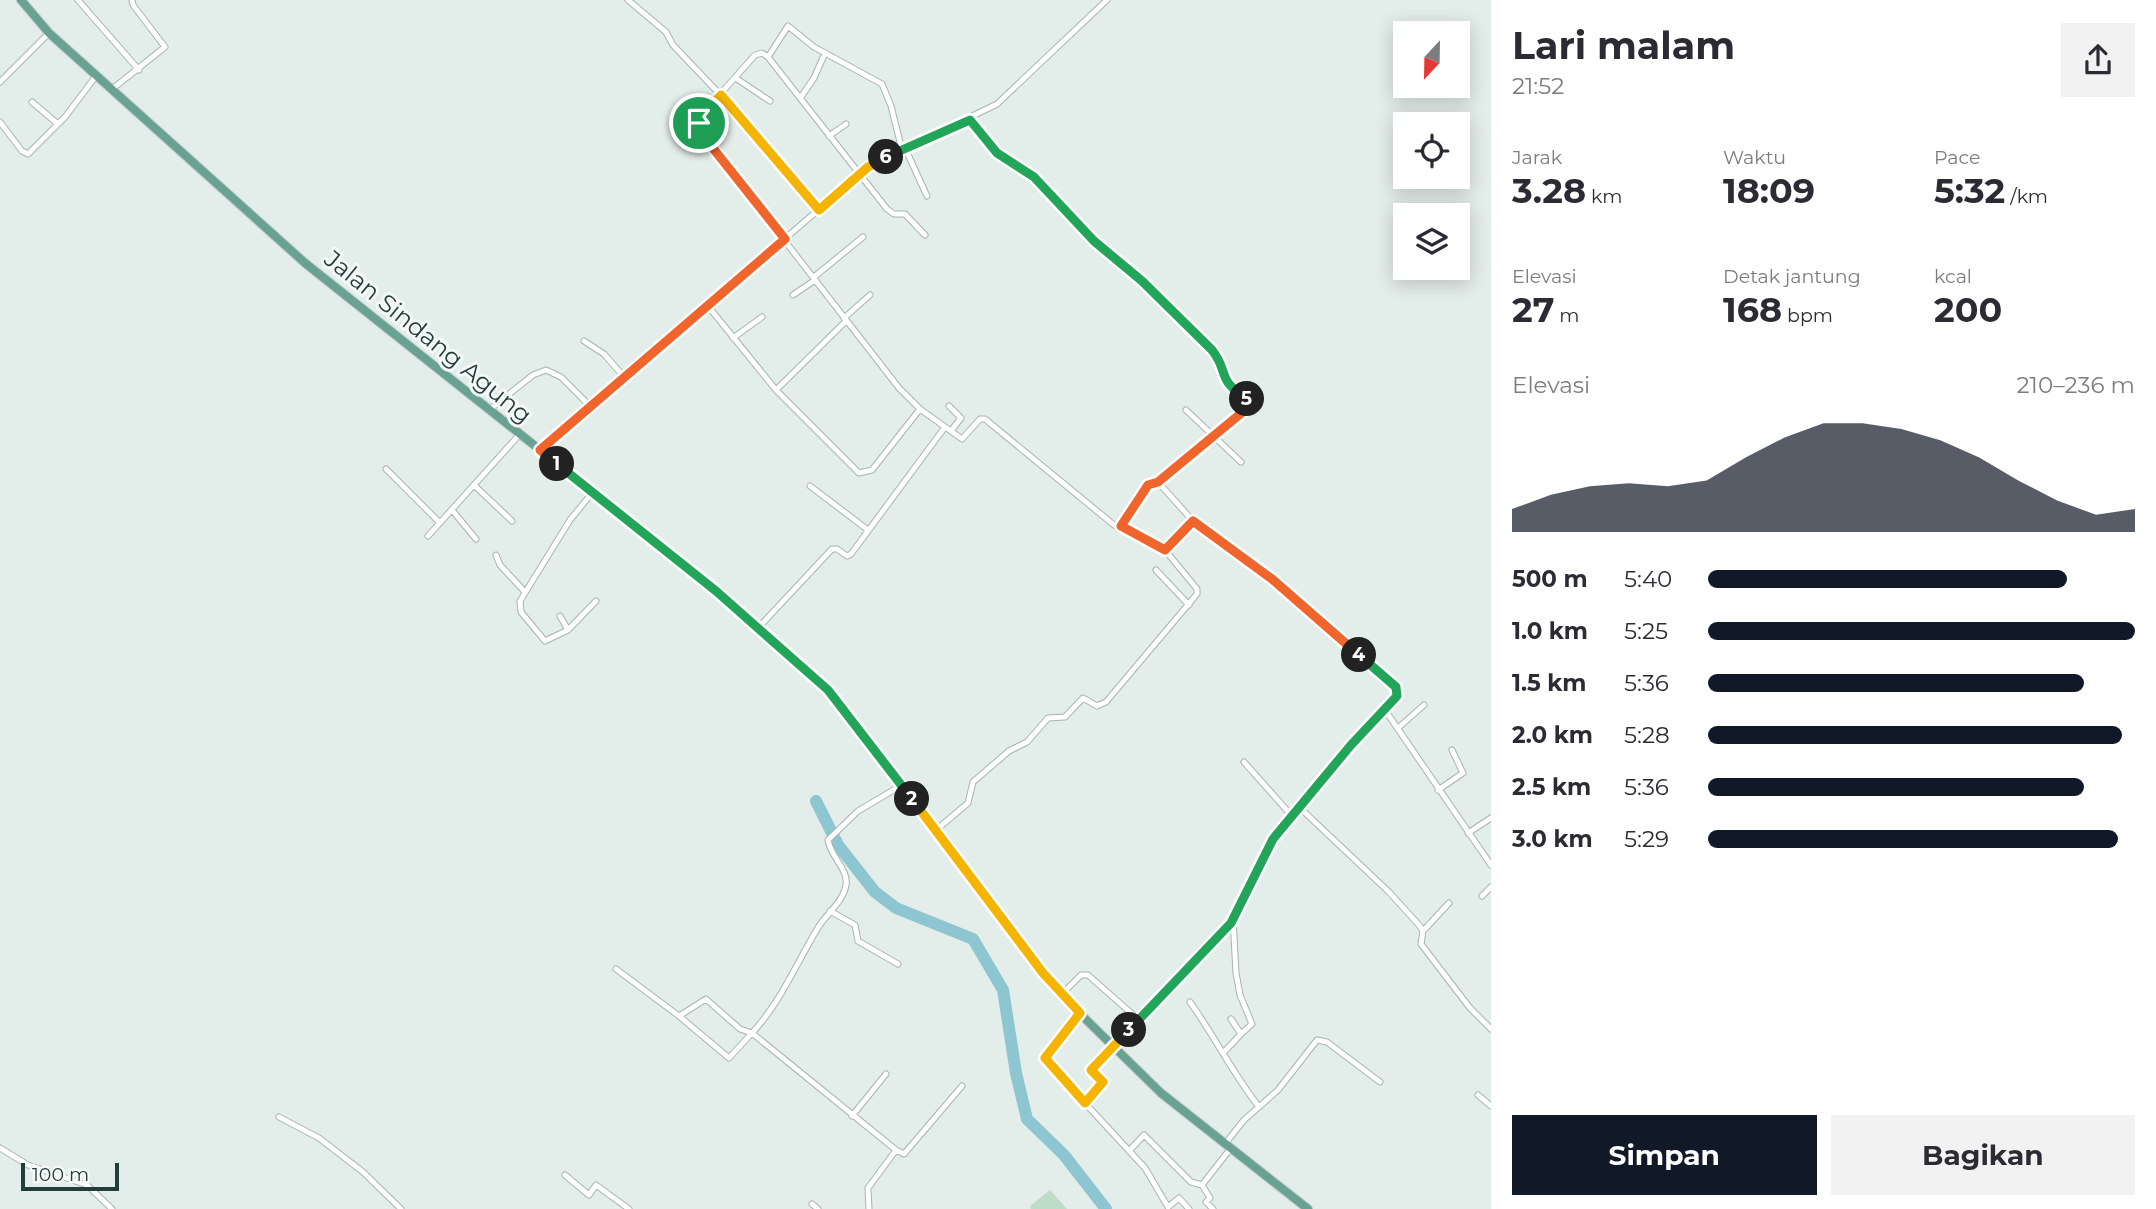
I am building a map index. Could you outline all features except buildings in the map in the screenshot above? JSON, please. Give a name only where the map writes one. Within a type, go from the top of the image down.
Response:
[{"type":"main road","name":"Jalan Sindang Agung","points":[[21,0],[49,33],[305,263],[758,627],[837,699],[1061,995],[1161,1093],[1308,1209]]},
{"type":"street","points":[[78,0],[139,70]]},
{"type":"street","points":[[111,90],[165,47],[132,0]]},
{"type":"street","points":[[628,0],[666,32],[673,46],[721,95],[819,210]]},
{"type":"street","points":[[540,450],[858,175],[904,149],[970,120],[997,104],[1034,72],[1107,0]]},
{"type":"street","points":[[768,57],[788,26],[825,53],[882,84],[904,149],[927,195]]},
{"type":"street","points":[[0,82],[49,33]]},
{"type":"street","points":[[925,235],[905,214],[891,213],[858,175],[801,97],[768,57],[760,52],[698,120],[708,142],[845,319],[920,409],[962,439],[980,419],[985,419],[1114,525],[1121,526],[1165,550],[1198,591],[1106,702],[1097,706],[1083,698],[1065,718],[1048,718],[1027,742],[1009,751],[973,782],[968,803],[936,830]]},
{"type":"street","points":[[801,97],[812,83],[825,53]]},
{"type":"street","points":[[0,122],[27,154],[58,124],[96,76]]},
{"type":"street","points":[[737,79],[770,101]]},
{"type":"street","points":[[32,102],[58,124]]},
{"type":"street","points":[[970,120],[997,153],[1034,177],[1094,241],[1142,281],[1216,355],[1225,383],[1249,403],[1158,482],[1148,485],[1121,526]]},
{"type":"street","points":[[829,136],[846,124]]},
{"type":"street","points":[[708,142],[723,128]]},
{"type":"street","points":[[793,295],[863,237]]},
{"type":"street","points":[[776,390],[870,295]]},
{"type":"street","points":[[708,306],[776,390],[856,470],[864,473],[872,470],[920,409]]},
{"type":"street","points":[[733,338],[762,317]]},
{"type":"street","points":[[584,341],[604,354],[625,378]]},
{"type":"street","points":[[488,411],[542,370],[557,374],[591,407]]},
{"type":"street","points":[[758,627],[832,550],[849,555],[948,429],[961,417],[949,406]]},
{"type":"street","points":[[1186,410],[1241,462]]},
{"type":"street","points":[[428,536],[519,435]]},
{"type":"street","points":[[386,469],[440,523]]},
{"type":"street","points":[[1085,1103],[1103,1082],[1091,1070],[1231,923],[1269,847],[1299,807],[1397,696],[1396,687],[1261,570],[1193,521],[1158,482]]},
{"type":"street","points":[[474,485],[512,521]]},
{"type":"street","points":[[810,486],[868,530]]},
{"type":"street","points":[[592,493],[570,520],[520,601],[521,611],[533,629],[545,640],[568,630],[596,601]]},
{"type":"street","points":[[452,510],[477,539]]},
{"type":"street","points":[[1165,550],[1193,521]]},
{"type":"street","points":[[496,555],[500,565],[525,592]]},
{"type":"street","points":[[1156,570],[1189,605]]},
{"type":"street","points":[[560,617],[568,630]]},
{"type":"street","points":[[1398,728],[1424,705]]},
{"type":"street","points":[[1385,710],[1491,865]]},
{"type":"street","points":[[1438,790],[1463,773],[1452,750]]},
{"type":"street","points":[[1244,762],[1292,816]]},
{"type":"street","points":[[616,969],[729,1058],[772,1008],[844,891],[847,882],[830,851],[828,840],[858,811],[902,785]]},
{"type":"street","points":[[1299,807],[1389,892],[1423,931]]},
{"type":"street","points":[[1468,833],[1491,818]]},
{"type":"street","points":[[1482,896],[1491,887]]},
{"type":"street","points":[[1449,903],[1423,931],[1421,944],[1470,1008],[1491,1029]]},
{"type":"street","points":[[830,911],[855,925],[858,941],[898,964]]},
{"type":"street","points":[[1224,1052],[1250,1028],[1252,1022],[1240,995],[1231,923]]},
{"type":"street","points":[[1061,995],[1081,975],[1087,975],[1139,1020]]},
{"type":"street","points":[[679,1016],[706,999],[740,1029],[752,1034],[852,1116],[904,1154],[962,1086]]},
{"type":"street","points":[[1190,1002],[1224,1052],[1229,1068],[1259,1107]]},
{"type":"street","points":[[1080,1013],[1045,1058],[1144,1168],[1168,1207],[1179,1198],[1189,1209]]},
{"type":"street","points":[[1231,1019],[1241,1034]]},
{"type":"street","points":[[1202,1185],[1228,1146],[1259,1107],[1278,1090],[1317,1040],[1327,1042],[1380,1082]]},
{"type":"street","points":[[852,1116],[886,1074]]},
{"type":"street","points":[[1478,1095],[1491,1107]]},
{"type":"street","points":[[279,1116],[319,1138],[363,1172],[401,1209]]},
{"type":"street","points":[[1129,1151],[1144,1135],[1191,1182],[1202,1185],[1210,1198],[1199,1209]]},
{"type":"street","points":[[0,1148],[29,1165],[87,1185],[113,1209]]},
{"type":"street","points":[[869,1209],[868,1188],[896,1150]]},
{"type":"street","points":[[565,1175],[589,1195],[596,1185],[629,1209]]},
{"type":"street","points":[[1206,1202],[1213,1209]]},
{"type":"street","points":[[812,1204],[818,1209]]},
{"type":"green space","points":[[1050,1190],[1067,1209],[1031,1209],[1030,1206]]},
{"type":"waterway","points":[[816,801],[838,845],[875,892],[896,908],[973,939],[1003,990],[1016,1073],[1027,1119],[1064,1155],[1106,1209]]},
{"type":"route","points":[[721,95],[819,210],[876,162],[970,120],[1002,158],[1034,177],[1074,222],[1142,281],[1212,350],[1219,360],[1225,383],[1249,401],[1248,408],[1158,482],[1148,485],[1121,526],[1138,538],[1165,550],[1193,521],[1232,547],[1272,579],[1398,690],[1397,696],[1351,745],[1273,839],[1256,878],[1231,923],[1091,1070],[1103,1082],[1085,1103],[1056,1075],[1045,1058],[1080,1013],[1043,973],[846,709],[758,627],[540,450],[785,239],[708,142],[699,123],[699,118],[721,95]]}]
